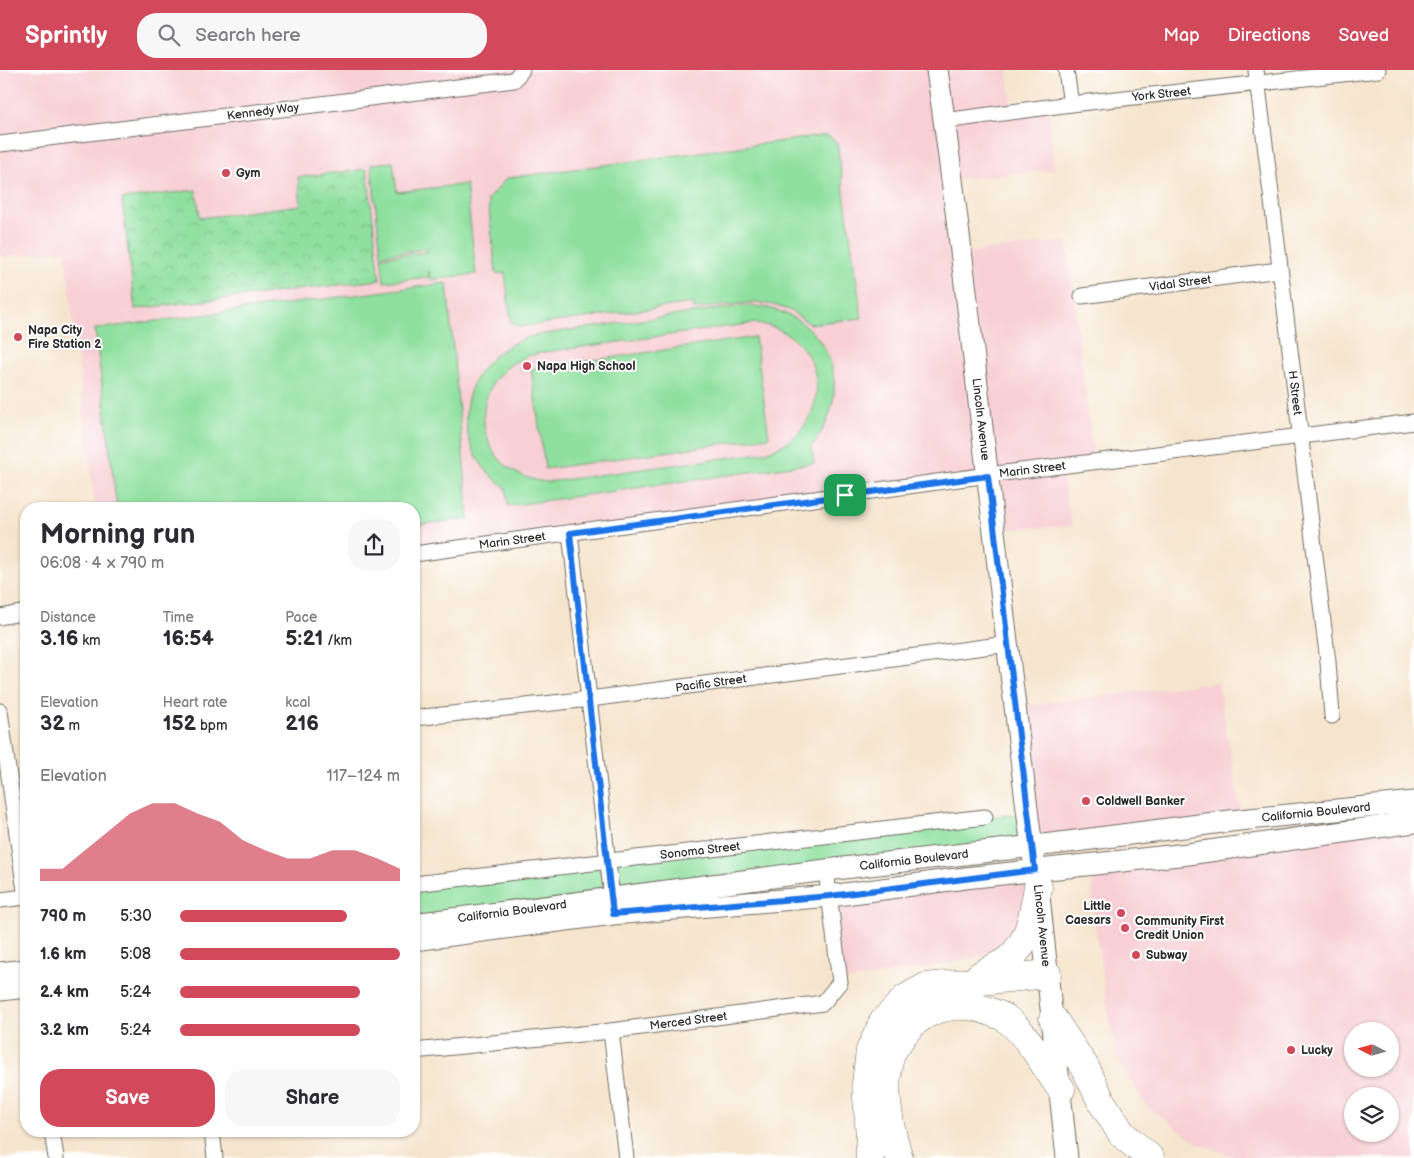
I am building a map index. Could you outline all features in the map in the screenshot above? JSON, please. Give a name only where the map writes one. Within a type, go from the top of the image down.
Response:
[{"type":"highway","points":[[972,981],[986,971],[1008,960],[1021,946],[1031,926],[1037,878]]},
{"type":"highway","points":[[870,1158],[866,1084],[870,1051],[883,1022],[906,998],[926,987],[1047,974]]},
{"type":"highway","points":[[899,1158],[892,1138],[886,1082],[890,1055],[904,1031],[927,1013],[951,1005],[979,1007],[1005,1017],[1025,1037],[1061,1089]]},
{"type":"highway","points":[[1053,1019],[1085,1067],[1101,1102],[1122,1134],[1150,1158]]},
{"type":"street","name":"Kennedy Way","points":[[0,144],[514,80],[522,70]]},
{"type":"street","name":"Lincoln Avenue","points":[[937,70],[962,253],[1031,846],[1037,878],[1067,1158]]},
{"type":"street","points":[[1066,70],[1071,104]]},
{"type":"street","name":"York Street","points":[[944,121],[1257,77],[1378,70]]},
{"type":"street","name":"H Street","points":[[1257,77],[1328,662],[1332,716]]},
{"type":"street","name":"Vidal Street","points":[[1082,296],[1279,270]]},
{"type":"street","name":"Marin Street","points":[[420,553],[988,476],[1414,422]]},
{"type":"street","points":[[570,533],[612,906]]},
{"type":"street","points":[[0,617],[20,613]]},
{"type":"street","name":"Pacific Street","points":[[420,717],[590,699],[1007,644]]},
{"type":"street","points":[[0,711],[20,855]]},
{"type":"street","name":"California Boulevard","points":[[420,939],[826,870],[1230,821],[1414,802]]},
{"type":"street","name":"Sonoma Street","points":[[420,883],[985,817]]},
{"type":"street","name":"California Boulevard","points":[[420,923],[612,906],[830,896],[1037,878],[1188,854],[1414,822]]},
{"type":"street","name":"Merced Street","points":[[420,1050],[611,1031],[823,1003],[840,982],[826,870]]},
{"type":"street","points":[[0,900],[20,898]]},
{"type":"street","points":[[0,973],[20,971]]},
{"type":"street","points":[[0,990],[20,987]]},
{"type":"street","points":[[611,1031],[626,1158]]},
{"type":"street","points":[[53,1137],[56,1158]]},
{"type":"street","points":[[213,1137],[215,1158]]},
{"type":"shaded area","name":"Napa High School","points":[[0,70],[1008,70],[1012,112],[1049,107],[1054,170],[952,180],[963,253],[1067,241],[1094,462],[1060,467],[1072,526],[994,529],[988,476],[420,553],[420,502],[94,502],[65,251],[0,257]]},
{"type":"shaded area","points":[[1218,682],[1242,819],[1031,846],[1015,707]]},
{"type":"shaded area","points":[[1414,822],[1414,1158],[1238,1158],[1197,1143],[1148,1107],[1117,1060],[1092,905],[1093,864]]},
{"type":"shaded area","points":[[1035,870],[1021,946],[952,963],[840,982],[830,896]]},
{"type":"green space","points":[[827,135],[837,143],[862,318],[810,324],[789,310],[757,302],[694,309],[693,303],[519,327],[511,322],[505,273],[496,274],[488,199],[507,178]]},
{"type":"green space","points":[[393,162],[397,192],[466,184],[476,274],[430,280],[429,271],[429,277],[384,282],[381,257],[427,252],[426,249],[381,255],[371,164]]},
{"type":"green space","points":[[367,169],[380,280],[135,309],[122,199],[196,190],[200,218],[301,205],[298,177]]},
{"type":"green space","points":[[447,283],[469,519],[420,524],[420,502],[116,502],[95,329]]},
{"type":"green space","points":[[741,306],[769,308],[793,317],[812,332],[826,351],[833,373],[834,397],[827,421],[812,445],[814,463],[508,506],[506,488],[485,469],[472,447],[466,424],[467,401],[476,379],[490,360],[511,345],[537,335]],"holes":[[[755,323],[781,331],[800,345],[812,364],[816,385],[814,407],[804,426],[786,443],[761,453],[547,482],[520,475],[501,461],[489,442],[484,420],[486,399],[496,379],[514,363],[539,353]]]},
{"type":"green space","points":[[755,337],[769,437],[545,469],[531,369]]},
{"type":"green space","points":[[1028,814],[1031,846],[420,923],[420,883],[985,817]]},
{"type":"place","name":"Gym","points":[[226,173]]},
{"type":"place","name":"Napa City Fire Station 2","points":[[18,337]]},
{"type":"place","name":"Napa High School","points":[[527,366]]},
{"type":"place","name":"Coldwell Banker","points":[[1086,801]]},
{"type":"place","name":"Little Caesars","points":[[1121,913]]},
{"type":"place","name":"Community First Credit Union","points":[[1125,928]]},
{"type":"place","name":"Subway","points":[[1136,955]]},
{"type":"place","name":"Lucky","points":[[1291,1050]]},
{"type":"route","points":[[988,476],[1035,870],[830,896],[613,914],[570,533],[845,495],[988,476]]}]
